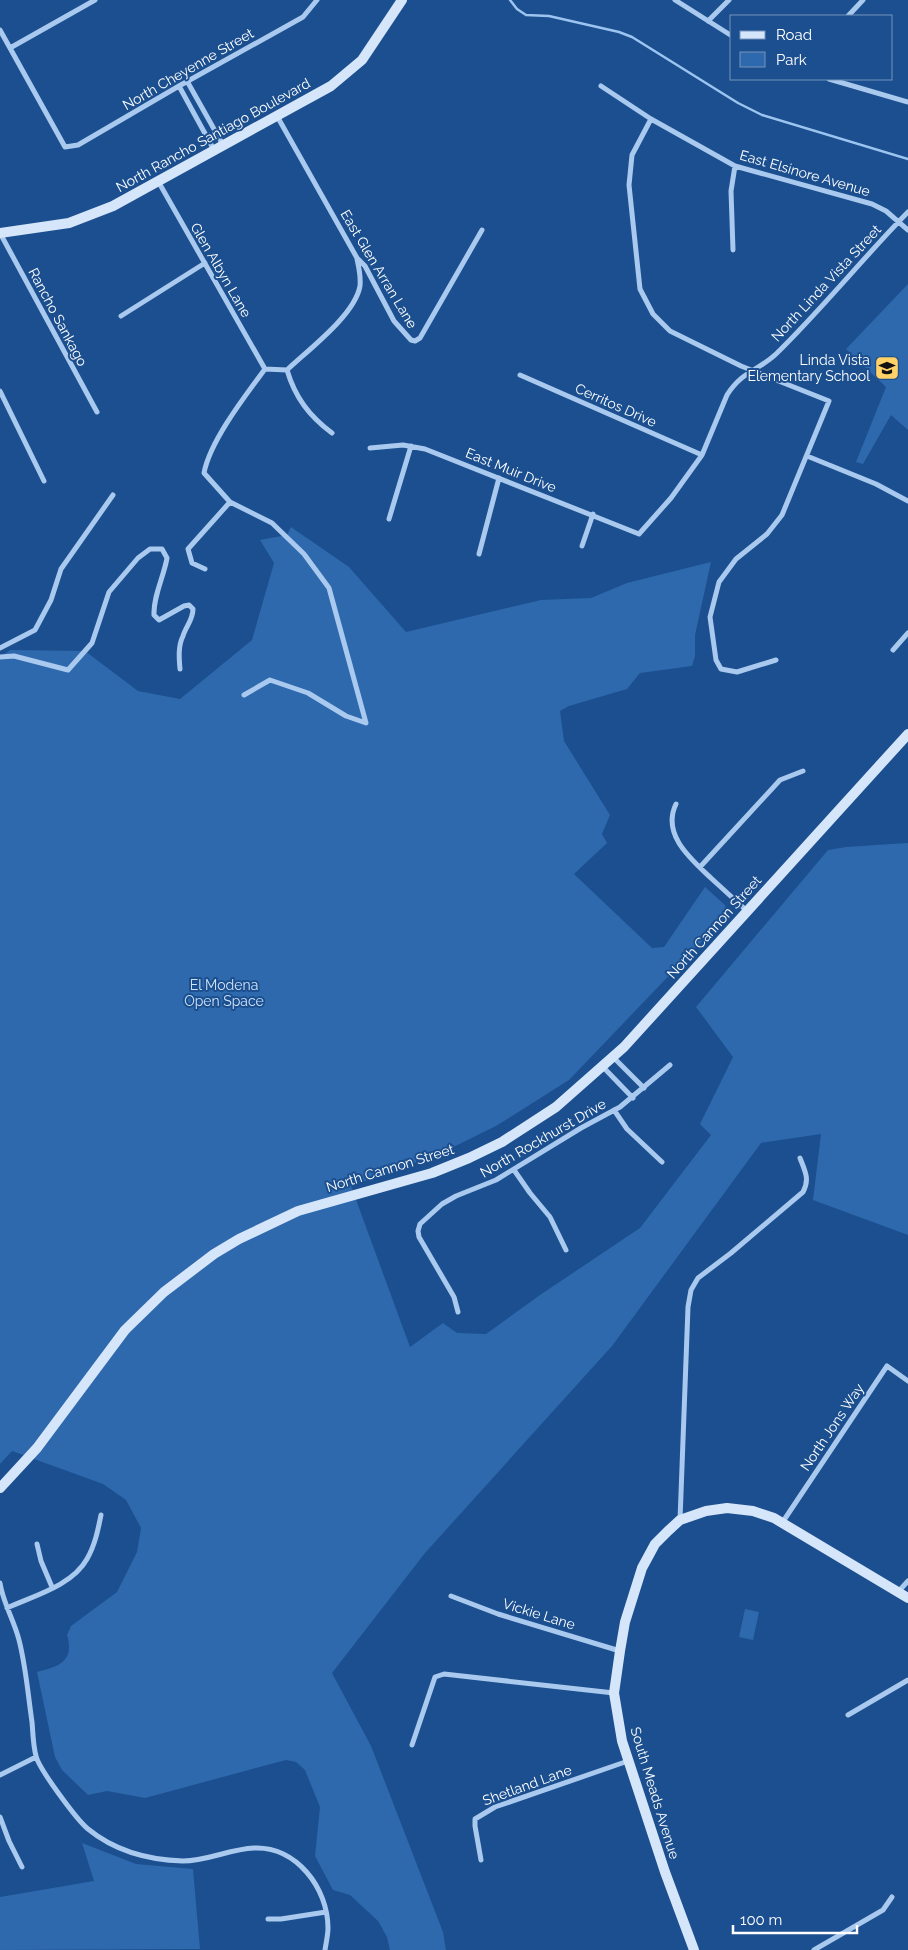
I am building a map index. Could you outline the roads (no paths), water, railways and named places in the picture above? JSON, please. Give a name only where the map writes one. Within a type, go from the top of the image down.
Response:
[{"type":"main road","name":"North Rancho Santiago Boulevard","points":[[0,233],[77,220],[113,206],[331,86],[362,60],[402,0]]},
{"type":"main road","name":"North Cannon Street","points":[[0,1488],[37,1448],[126,1330],[164,1292],[214,1254],[298,1212],[432,1173],[469,1158],[534,1123],[556,1107],[614,1057],[908,734]]},
{"type":"main road","name":"South Meads Avenue","points":[[694,1950],[628,1761],[622,1741],[614,1693],[625,1622],[642,1568],[655,1544],[680,1520],[706,1511],[727,1508],[753,1512],[782,1523],[908,1598]]},
{"type":"street","points":[[0,30],[10,48],[95,0]]},
{"type":"street","name":"North Cheyenne Street","points":[[10,48],[65,147],[78,145],[178,86],[303,17],[317,0]]},
{"type":"street","points":[[675,0],[730,35]]},
{"type":"street","points":[[708,21],[729,0]]},
{"type":"street","points":[[849,15],[863,0]]},
{"type":"street","points":[[832,80],[908,102]]},
{"type":"street","points":[[187,81],[219,148]]},
{"type":"street","points":[[178,86],[219,148]]},
{"type":"street","name":"East Elsinore Avenue","points":[[601,86],[651,119],[735,166],[872,204],[886,211],[908,230]]},
{"type":"street","name":"East Glen Arran Lane","points":[[277,116],[357,258],[365,266],[394,321],[408,339],[415,341],[420,338],[482,230]]},
{"type":"street","points":[[651,119],[632,155],[629,185],[640,289],[653,314],[670,331],[752,371],[829,401],[782,515],[767,534],[736,559],[719,582],[710,617],[716,660],[721,669],[737,672],[776,660]]},
{"type":"street","points":[[733,250],[731,191],[735,166]]},
{"type":"street","name":"Glen Albyn Lane","points":[[158,182],[265,369]]},
{"type":"street","name":"North Linda Vista Street","points":[[639,534],[671,498],[702,455],[727,395],[739,379],[775,355],[908,212]]},
{"type":"street","name":"Rancho Sankago","points":[[0,233],[97,412]]},
{"type":"street","points":[[244,695],[270,680],[308,693],[346,716],[366,723],[329,588],[304,554],[272,523],[230,502],[204,473],[206,462],[235,410],[265,369],[286,370],[348,312],[360,286],[357,258]]},
{"type":"street","points":[[121,316],[205,264]]},
{"type":"street","points":[[286,370],[291,384],[304,406],[320,424],[332,433]]},
{"type":"street","name":"Cerritos Drive","points":[[520,375],[702,455]]},
{"type":"street","points":[[0,391],[44,480]]},
{"type":"street","points":[[389,519],[410,446]]},
{"type":"street","name":"East Muir Drive","points":[[370,448],[410,446],[425,449],[593,514],[639,534]]},
{"type":"street","points":[[806,456],[876,484],[908,502]]},
{"type":"street","points":[[479,554],[499,478]]},
{"type":"street","points":[[0,648],[35,630],[51,600],[60,569],[114,495]]},
{"type":"street","points":[[205,569],[192,562],[188,549],[230,502]]},
{"type":"street","points":[[582,546],[593,514]]},
{"type":"street","points":[[0,657],[14,656],[68,670],[92,642],[109,592],[138,558],[150,549],[162,549],[168,558],[164,576],[153,606],[154,615],[159,620],[184,606],[189,605],[193,609],[193,616],[182,636],[178,654],[180,669]]},
{"type":"street","points":[[893,650],[908,633]]},
{"type":"street","points":[[700,867],[780,780],[803,771]]},
{"type":"street","points":[[676,804],[672,816],[673,830],[682,848],[747,911]]},
{"type":"street","points":[[614,1057],[644,1088]]},
{"type":"street","name":"North Rockhurst Drive","points":[[458,1312],[454,1296],[421,1241],[418,1231],[422,1221],[442,1204],[514,1170],[581,1128],[614,1110],[633,1098],[670,1065]]},
{"type":"street","points":[[603,1067],[633,1098]]},
{"type":"street","points":[[614,1110],[627,1129],[662,1162]]},
{"type":"street","points":[[680,1520],[688,1307],[691,1290],[694,1282],[804,1192],[807,1176],[800,1158]]},
{"type":"street","points":[[514,1170],[550,1217],[566,1250]]},
{"type":"street","name":"North Jons Way","points":[[782,1523],[886,1366],[908,1381]]},
{"type":"street","points":[[7,1608],[68,1580],[86,1562],[95,1543],[101,1515]]},
{"type":"street","points":[[38,1544],[41,1561],[52,1588]]},
{"type":"street","points":[[898,1592],[908,1581]]},
{"type":"street","points":[[0,1583],[1,1599],[7,1608],[19,1638],[36,1758],[70,1809],[87,1828],[110,1844],[142,1856],[185,1861],[256,1848],[275,1851],[295,1860],[310,1876],[321,1893],[328,1928],[325,1950]]},
{"type":"street","name":"Vickie Lane","points":[[452,1596],[498,1614],[620,1652]]},
{"type":"street","points":[[412,1745],[434,1677],[444,1674],[614,1693]]},
{"type":"street","points":[[848,1715],[908,1680]]},
{"type":"street","points":[[0,1775],[36,1758]]},
{"type":"street","name":"Shetland Lane","points":[[481,1860],[475,1819],[482,1814],[628,1761]]},
{"type":"street","points":[[0,1817],[22,1867]]},
{"type":"street","points":[[814,1950],[883,1910],[892,1897]]},
{"type":"street","points":[[268,1918],[281,1919],[326,1912]]},
{"type":"waterway","points":[[510,0],[517,9],[526,15],[549,16],[619,32],[632,37],[738,103],[762,115],[908,159]]},
{"type":"place","name":"Linda Vista Elementary School","points":[[887,368]]},
{"type":"park label","name":"El Modena Open Space","points":[[224,994]]}]
